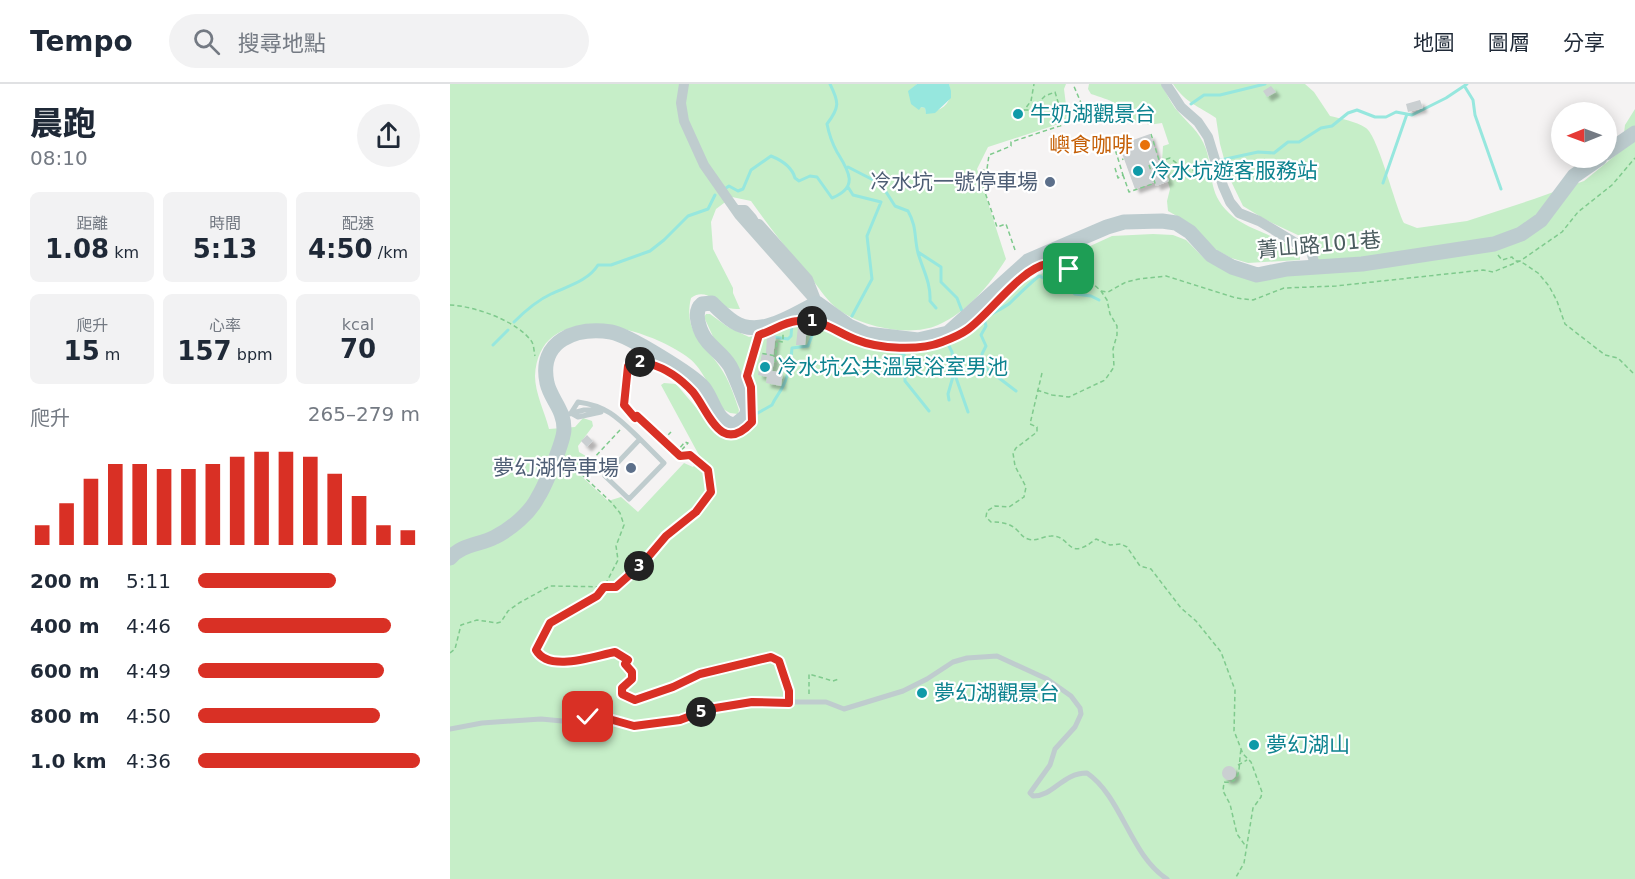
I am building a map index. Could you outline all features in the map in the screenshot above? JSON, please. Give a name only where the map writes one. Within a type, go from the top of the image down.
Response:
[{"type":"street","points":[[684,84],[681,103],[684,121],[704,165],[723,194],[737,210],[738,215],[817,303]]},
{"type":"street","points":[[1166,84],[1181,107],[1198,122],[1208,137],[1223,186],[1230,202],[1239,213],[1259,221],[1311,252],[1316,267]]},
{"type":"street","points":[[1617,146],[1635,134]]},
{"type":"street","name":"菁山路101巷","points":[[817,303],[849,326],[867,333],[894,339],[918,340],[948,333],[1028,261],[1124,222],[1176,223],[1190,232],[1211,255],[1232,267],[1257,275],[1287,269],[1362,264],[1494,244],[1521,234],[1541,220],[1574,176],[1586,168]]},
{"type":"street","points":[[737,210],[747,208],[758,218],[766,231]]},
{"type":"street","points":[[737,210],[745,210],[808,279],[817,303]]},
{"type":"street","points":[[752,218],[761,234],[802,281],[817,303]]},
{"type":"street","points":[[450,558],[465,547],[494,537],[518,521],[538,499],[564,432],[567,415],[547,384],[547,362],[557,341],[566,336],[600,331],[614,332],[687,372],[706,390],[720,418],[728,424],[739,423],[746,416],[748,409],[730,367],[723,356],[706,341],[697,316],[699,307],[702,304],[712,303],[734,322],[744,327],[761,328],[779,322],[817,303]]},
{"type":"lane","points":[[567,415],[592,409],[606,410],[640,439],[664,463],[629,499],[605,476],[640,439]]},
{"type":"lane","points":[[450,729],[482,723],[541,719],[562,721],[588,717],[609,719],[634,726],[680,720],[709,709],[752,702],[789,703],[808,700],[826,702],[844,709],[903,691],[953,662],[967,658],[997,656],[1047,679],[1071,696],[1080,708],[1081,714],[1075,727],[1055,749],[1050,765],[1030,793],[1033,796],[1041,796],[1070,776],[1087,773],[1095,778],[1148,861],[1167,879]]},
{"type":"path","points":[[1034,84],[1031,101],[1023,111],[1031,110],[1045,96],[1055,92],[1062,115],[1084,108]]},
{"type":"path","points":[[1016,250],[1006,224],[997,227],[978,172],[987,169],[989,155],[1011,146],[1011,142],[1087,117],[1073,84]]},
{"type":"path","points":[[1108,140],[1125,134]]},
{"type":"path","points":[[1151,135],[1160,161]]},
{"type":"path","points":[[1123,160],[1119,147],[1115,149],[1129,192],[1155,183],[1149,165],[1170,158]]},
{"type":"path","points":[[1115,168],[1118,178],[1123,175]]},
{"type":"path","points":[[1496,251],[1502,260],[1512,257],[1515,261],[1520,261],[1538,273],[1549,286],[1557,301],[1565,324],[1605,355],[1618,358],[1635,375]]},
{"type":"path","points":[[1037,390],[1052,396],[1069,396],[1105,380],[1114,367],[1113,349],[1118,335],[1107,300],[1091,282],[1076,272],[1054,263]]},
{"type":"path","points":[[450,305],[481,310],[525,334],[534,344],[536,362]]},
{"type":"path","points":[[806,321],[827,324]]},
{"type":"path","points":[[776,359],[777,335]]},
{"type":"path","points":[[777,341],[783,342],[783,336]]},
{"type":"path","points":[[747,376],[758,338]]},
{"type":"path","points":[[754,352],[782,360],[782,371]]},
{"type":"path","points":[[450,653],[455,649],[461,625],[477,620],[497,623],[519,603],[550,586],[616,587],[643,563],[666,536],[696,512],[711,492],[708,470],[690,455],[678,455],[637,416],[635,418],[624,405],[628,366],[638,362],[652,365]]},
{"type":"path","points":[[1042,373],[1030,424],[1037,427],[1037,432],[1013,453],[1015,466],[1026,487],[1024,497],[1009,507],[992,507],[987,511],[986,517],[991,522],[1001,521],[1011,525],[1022,537],[1030,540],[1058,537],[1070,548],[1077,550],[1096,539],[1127,547],[1140,566],[1151,569],[1181,608],[1196,621],[1221,652],[1235,690],[1234,727],[1243,754],[1251,762],[1262,792],[1253,808],[1244,863],[1235,879]]},
{"type":"path","points":[[621,429],[580,473],[620,513],[624,525],[616,546],[618,560],[597,596],[550,623],[536,650],[541,657],[553,663],[602,657],[615,652],[628,660],[625,664],[632,672],[632,679],[622,688],[622,694],[635,700],[673,687],[700,674],[776,657],[789,691],[789,703]]},
{"type":"path","points":[[663,441],[671,432]]},
{"type":"path","points":[[670,442],[678,450],[685,441],[688,443],[678,455]]},
{"type":"path","points":[[808,700],[809,674],[833,681],[839,679]]},
{"type":"path","points":[[1241,747],[1236,780],[1230,783],[1224,782],[1222,790],[1230,804],[1238,834],[1247,849]]},
{"type":"path","points":[[1238,765],[1248,760]]},
{"type":"green space","points":[[450,84],[917,84],[909,91],[921,107],[925,108],[926,113],[943,108],[950,96],[949,84],[1066,84],[1064,89],[1068,121],[988,147],[977,169],[1006,259],[993,279],[968,306],[938,325],[926,329],[898,330],[869,324],[844,313],[828,299],[751,201],[732,197],[716,209],[711,222],[713,249],[733,288],[740,309],[728,308],[709,296],[701,294],[691,298],[689,310],[692,328],[726,377],[739,410],[738,414],[723,409],[703,375],[690,359],[650,337],[625,329],[599,326],[576,327],[555,335],[541,351],[535,376],[538,396],[549,429],[575,427],[583,418],[592,421],[593,426],[578,446],[579,452],[591,459],[579,474],[608,501],[621,497],[638,512],[684,463],[693,467],[700,457],[661,385],[676,384],[722,438],[746,435],[750,431],[750,417],[704,317],[706,314],[710,314],[728,327],[749,337],[800,325],[826,329],[849,343],[875,350],[902,351],[928,348],[959,338],[989,316],[1020,285],[1043,273],[1062,259],[1112,236],[1173,235],[1186,240],[1206,260],[1290,275],[1321,273],[1317,252],[1302,237],[1243,206],[1229,177],[1216,118],[1188,100],[1173,84],[1305,84],[1314,92],[1330,116],[1348,120],[1366,128],[1371,134],[1404,223],[1417,228],[1467,221],[1584,181],[1600,168],[1617,168],[1617,154],[1622,150],[1625,125],[1635,109],[1635,879],[450,879]]},
{"type":"green space","points":[[1089,84],[1161,84],[1175,108],[1203,143],[1214,190],[1222,205],[1245,225],[1284,243],[1300,256],[1300,260],[1248,263],[1231,258],[1213,248],[1189,223],[1168,211],[1167,201],[1170,189],[1162,162],[1163,146],[1169,144],[1162,123],[1148,125],[1145,119],[1133,124],[1121,107],[1091,94],[1088,89]]},
{"type":"water","points":[[917,84],[949,84],[951,98],[935,113],[926,114],[925,108],[921,107],[919,110],[911,104],[908,91]]},
{"type":"building","points":[[1271,86],[1276,92],[1267,97],[1263,91]]},
{"type":"building","points":[[1420,100],[1423,108],[1408,112],[1406,104]]},
{"type":"building","points":[[1150,134],[1159,163],[1162,162],[1169,181],[1156,186],[1155,182],[1135,189],[1119,145]]},
{"type":"building","points":[[798,327],[807,327],[805,345],[796,345]]},
{"type":"building","points":[[776,333],[772,371],[783,372],[781,386],[766,383],[767,377],[758,375],[762,353],[766,353],[767,336]]},
{"type":"building","points":[[587,435],[593,441],[587,447],[581,441]]},
{"type":"building","points":[[1229,766],[1234,768],[1236,773],[1234,778],[1229,780],[1224,778],[1222,773],[1224,768]]},
{"type":"waterway","points":[[726,188],[729,186],[738,191],[743,189],[751,170],[771,156],[786,164],[799,181],[810,176],[817,177],[832,198],[841,194],[846,189],[849,178],[827,124],[837,104],[830,84]]},
{"type":"waterway","points":[[1191,104],[1204,95],[1220,95],[1265,84]]},
{"type":"waterway","points":[[1221,160],[1258,152],[1274,153],[1288,142],[1299,142],[1321,128],[1332,126],[1348,113],[1357,110],[1375,117],[1386,117],[1396,112],[1412,115],[1446,98],[1467,84]]},
{"type":"waterway","points":[[1465,87],[1473,100],[1475,115],[1501,189]]},
{"type":"waterway","points":[[1383,183],[1407,114]]},
{"type":"waterway","points":[[848,167],[881,184],[895,206],[908,211],[928,282],[930,301],[936,308]]},
{"type":"waterway","points":[[848,187],[853,195],[881,202],[867,236],[872,279],[852,316]]},
{"type":"waterway","points":[[514,322],[541,300],[589,275],[598,265],[611,265],[650,251],[688,216],[708,209],[715,195]]},
{"type":"waterway","points":[[918,252],[941,267],[941,282],[957,298],[962,311]]},
{"type":"waterway","points":[[981,318],[984,319],[1007,305],[1039,276],[1068,288],[1075,294],[1091,296],[1099,300]]},
{"type":"waterway","points":[[984,319],[986,326],[981,335],[986,346],[982,354],[982,365],[1016,391]]},
{"type":"waterway","points":[[774,337],[788,339],[791,336],[792,324],[813,323],[863,344],[904,354],[905,381],[929,411]]},
{"type":"waterway","points":[[756,414],[772,405],[786,379],[792,348],[808,346],[817,323]]},
{"type":"waterway","points":[[493,345],[508,330]]},
{"type":"waterway","points":[[948,344],[952,352],[954,372],[968,412]]},
{"type":"waterway","points":[[949,400],[948,394],[954,373]]},
{"type":"place","name":"牛奶湖觀景台","points":[[1018,114]]},
{"type":"place","name":"嶼食咖啡","points":[[1145,145]]},
{"type":"place","name":"冷水坑遊客服務站","points":[[1138,171]]},
{"type":"place","name":"冷水坑一號停車場","points":[[1050,182]]},
{"type":"place","name":"冷水坑公共溫泉浴室男池","points":[[765,367]]},
{"type":"place","name":"夢幻湖停車場","points":[[631,468]]},
{"type":"place","name":"夢幻湖觀景台","points":[[922,693]]},
{"type":"place","name":"夢幻湖山","points":[[1254,745]]},
{"type":"route","points":[[588,717],[609,719],[634,726],[680,720],[709,709],[752,702],[789,703],[789,691],[776,657],[700,674],[673,687],[635,700],[622,694],[622,688],[632,679],[632,672],[625,664],[628,660],[615,652],[602,657],[553,663],[541,657],[536,650],[550,623],[597,596],[604,587],[616,587],[643,563],[666,536],[696,512],[711,492],[708,470],[690,455],[680,456],[637,416],[635,418],[624,405],[628,366],[638,362],[665,369],[677,376],[694,394],[714,426],[727,433],[737,433],[744,431],[752,422],[751,387],[747,376],[759,335],[796,321],[815,321],[827,324],[859,341],[885,346],[913,347],[940,343],[967,330],[1001,296],[1041,266],[1054,263],[1069,269]]}]
